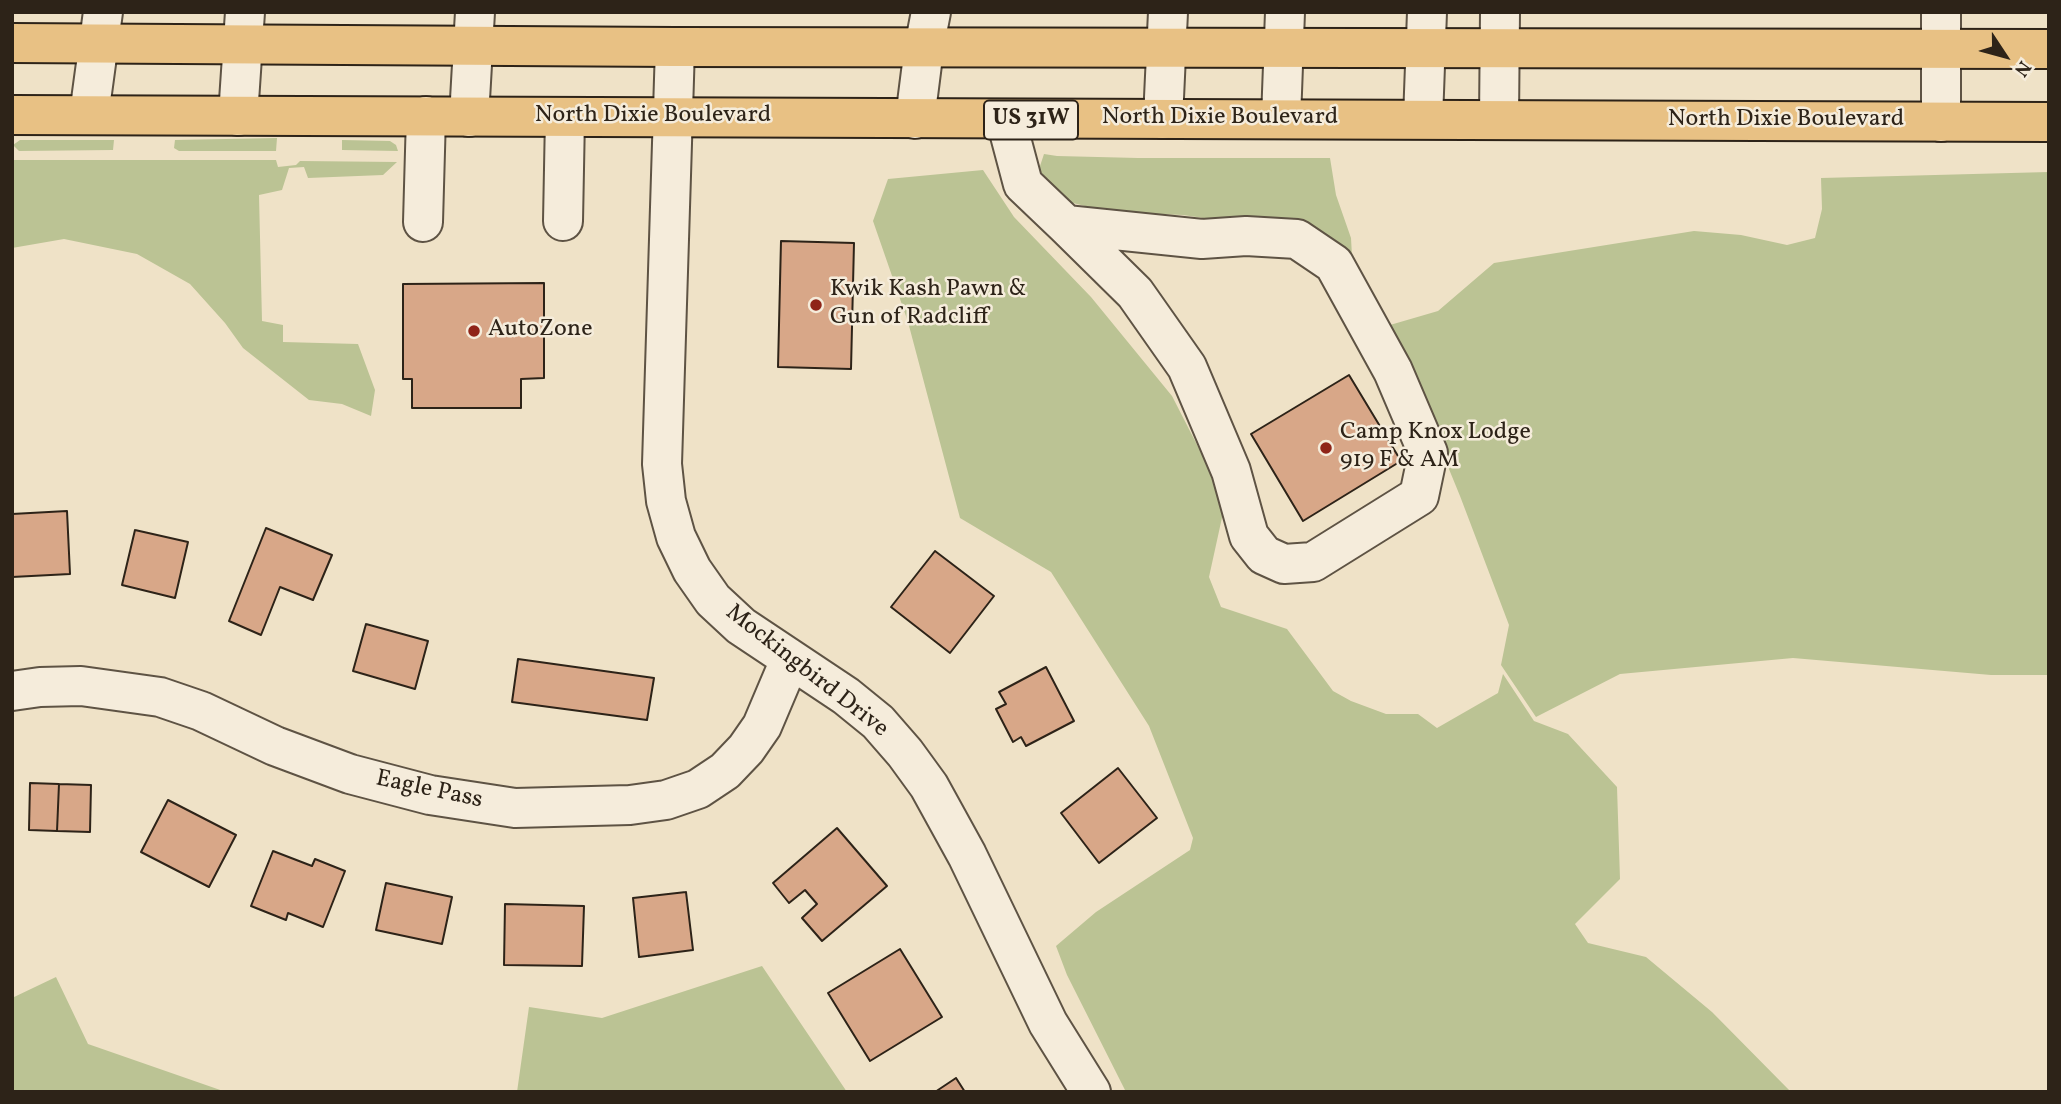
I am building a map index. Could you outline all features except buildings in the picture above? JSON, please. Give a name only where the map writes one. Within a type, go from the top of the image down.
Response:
[{"type":"highway","points":[[12,43],[101,28],[473,29],[675,47],[928,30],[1941,30],[2049,50]]},
{"type":"highway","name":"North Dixie Boulevard","points":[[12,115],[2049,122]]},
{"type":"street","points":[[89,116],[101,28]]},
{"type":"street","points":[[238,116],[243,29]]},
{"type":"street","points":[[469,117],[473,29]]},
{"type":"street","points":[[915,119],[928,30]]},
{"type":"street","points":[[1163,119],[1168,30]]},
{"type":"street","points":[[1281,119],[1284,30]]},
{"type":"street","points":[[1423,119],[1426,30]]},
{"type":"street","points":[[1499,119],[1500,30]]},
{"type":"street","points":[[1941,30],[1941,122]]},
{"type":"street","name":"Mockingbird Drive","points":[[675,47],[662,464],[666,501],[676,537],[692,570],[713,600],[741,626],[846,696],[878,722],[905,753],[929,786],[967,855],[1048,1023],[1091,1092]]},
{"type":"street","points":[[423,222],[426,117]]},
{"type":"street","points":[[563,221],[565,117]]},
{"type":"street","points":[[1006,120],[1023,184],[1135,293],[1187,367],[1231,471],[1249,536],[1264,555],[1284,564],[1313,562],[1419,496],[1428,453],[1393,371],[1334,264],[1297,239],[1245,236],[1202,239],[1066,225]]},
{"type":"street","name":"Eagle Pass","points":[[12,691],[81,686],[160,697],[201,711],[275,746],[351,774],[430,795],[515,808],[630,805],[666,800],[698,789],[726,771],[762,726],[790,660]]},
{"type":"green space","points":[[277,138],[276,151],[179,151],[174,148],[175,140]]},
{"type":"green space","points":[[20,140],[114,140],[113,150],[19,151],[13,145]]},
{"type":"green space","points":[[342,140],[390,141],[396,145],[398,151],[342,150]]},
{"type":"green space","points":[[1044,154],[1138,158],[1330,158],[1336,195],[1351,238],[1352,256],[1324,240],[1252,225],[1183,215],[1109,212],[1073,203],[1049,191],[1037,175]]},
{"type":"green space","points":[[12,160],[276,160],[278,167],[296,165],[300,161],[397,162],[383,175],[308,178],[304,167],[289,168],[282,190],[259,195],[262,321],[283,325],[283,342],[358,344],[375,390],[371,416],[342,404],[309,400],[243,348],[190,284],[137,254],[64,239],[12,248]]},
{"type":"green space","points":[[983,170],[1014,217],[1091,297],[1172,396],[1211,472],[1223,513],[1209,577],[1221,607],[1287,629],[1333,691],[1386,714],[1418,714],[1437,728],[1498,693],[1503,674],[1534,721],[1568,734],[1617,787],[1620,879],[1575,924],[1588,943],[1646,957],[1712,1012],[1791,1092],[1126,1092],[1067,975],[1056,946],[1096,912],[1190,850],[1193,838],[1149,726],[1051,572],[960,518],[908,322],[873,221],[888,179]]},
{"type":"green space","points":[[2049,172],[2049,675],[1991,675],[1793,658],[1620,674],[1536,717],[1501,665],[1509,625],[1390,325],[1438,311],[1494,263],[1694,231],[1741,235],[1787,245],[1815,238],[1822,209],[1821,178]]},
{"type":"green space","points":[[762,966],[847,1092],[517,1092],[529,1007],[602,1018]]},
{"type":"green space","points":[[56,977],[88,1044],[226,1092],[12,1092],[12,998]]},
{"type":"place","name":"Kwik Kash Pawn & Gun of Radcliff","points":[[816,305]]},
{"type":"place","name":"AutoZone","points":[[474,331]]},
{"type":"place","name":"Camp Knox Lodge 919 F & AM","points":[[1326,448]]}]
